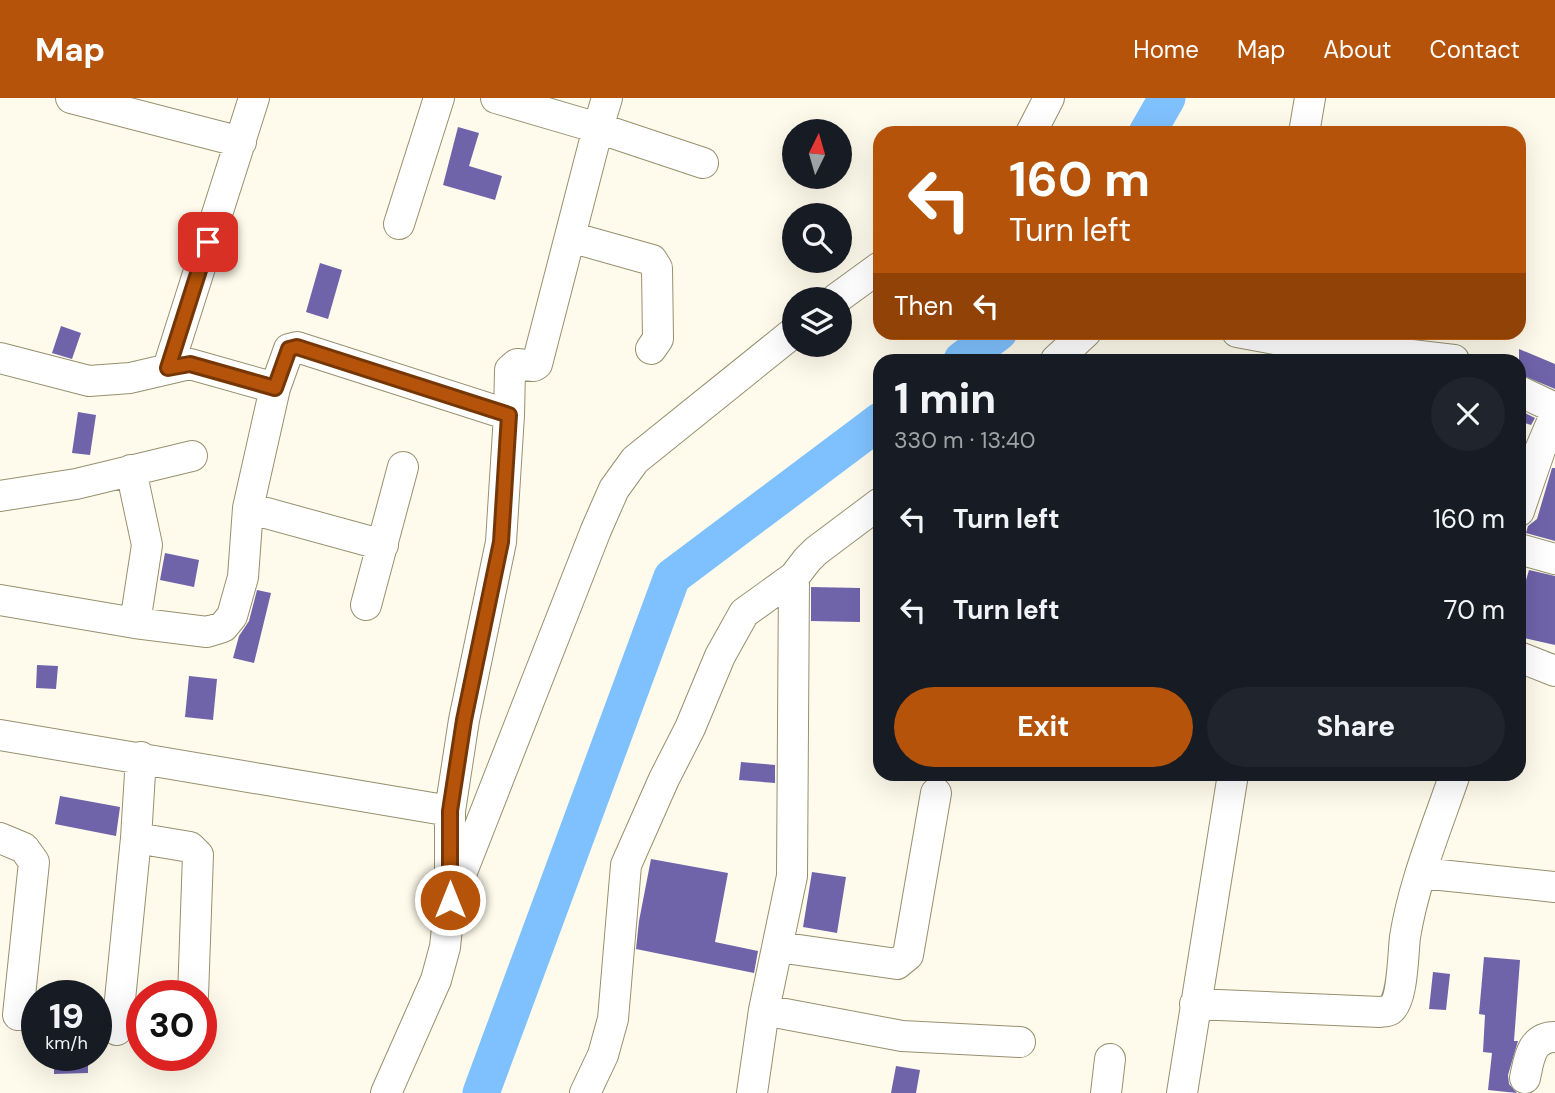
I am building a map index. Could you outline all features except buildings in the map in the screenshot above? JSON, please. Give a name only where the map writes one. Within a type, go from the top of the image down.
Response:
[{"type":"street","points":[[71,98],[241,142]]},
{"type":"street","points":[[168,368],[254,98]]},
{"type":"street","points":[[399,224],[439,98]]},
{"type":"street","points":[[496,98],[703,163]]},
{"type":"street","points":[[386,1093],[436,980],[445,947],[450,900],[450,811],[464,720],[501,542],[510,370],[517,364],[537,364],[607,98]]},
{"type":"street","points":[[1035,126],[1049,98]]},
{"type":"street","points":[[1305,126],[1310,98]]},
{"type":"street","points":[[570,237],[652,260],[657,268],[658,339],[651,349]]},
{"type":"street","points":[[852,287],[873,272]]},
{"type":"street","points":[[1062,354],[1077,340]]},
{"type":"street","points":[[450,900],[614,489],[635,460],[782,342]]},
{"type":"street","points":[[1274,344],[1386,354]]},
{"type":"street","points":[[0,600],[135,623],[207,632],[223,627],[232,616],[243,577],[248,508],[275,388],[289,349],[297,347],[509,415]]},
{"type":"street","points":[[0,358],[89,381],[130,378],[190,364],[275,388]]},
{"type":"street","points":[[1526,394],[1555,408]]},
{"type":"street","points":[[1526,467],[1529,448],[1555,415]]},
{"type":"street","points":[[0,496],[76,484],[192,456]]},
{"type":"street","points":[[366,605],[403,467]]},
{"type":"street","points":[[131,470],[147,545],[135,623]]},
{"type":"street","points":[[248,508],[383,545]]},
{"type":"street","points":[[585,1093],[603,1055],[613,1019],[626,865],[720,656],[744,613],[794,577],[816,551],[873,508]]},
{"type":"street","points":[[1526,551],[1555,559]]},
{"type":"street","points":[[752,1093],[764,1010],[792,876],[794,577]]},
{"type":"street","points":[[1526,660],[1555,671]]},
{"type":"street","points":[[0,735],[450,811]]},
{"type":"street","points":[[117,1030],[136,838],[141,757]]},
{"type":"street","points":[[1182,1093],[1232,781]]},
{"type":"street","points":[[1195,1004],[1380,1012],[1390,1010],[1396,1003],[1399,990],[1408,919],[1453,781]]},
{"type":"street","points":[[779,947],[897,964],[908,955],[936,793]]},
{"type":"street","points":[[0,838],[24,848],[34,862],[18,1015]]},
{"type":"street","points":[[136,838],[190,848],[198,855],[194,980]]},
{"type":"street","points":[[1421,873],[1555,887]]},
{"type":"street","points":[[764,1010],[902,1036],[1020,1042]]},
{"type":"street","points":[[1525,1078],[1535,1044],[1542,1038],[1555,1037]]},
{"type":"street","points":[[1106,1093],[1110,1059]]},
{"type":"waterway","points":[[1151,126],[1167,98]]},
{"type":"waterway","points":[[970,354],[988,340]]},
{"type":"waterway","points":[[481,1093],[672,577],[873,426]]},
{"type":"route","points":[[208,242],[168,368],[190,364],[275,388],[289,349],[297,347],[509,415],[501,542],[464,720],[450,811],[450,900]]}]
